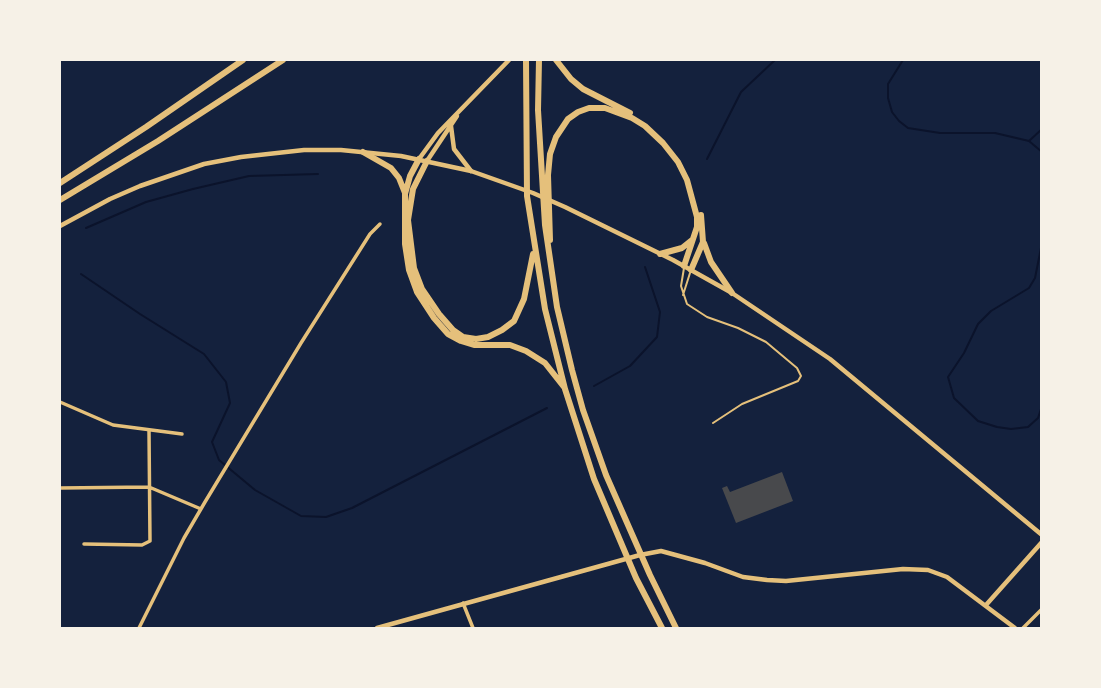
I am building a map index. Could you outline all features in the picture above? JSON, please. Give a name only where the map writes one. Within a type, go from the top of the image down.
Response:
[{"type":"highway","points":[[60,183],[243,60]]},
{"type":"highway","points":[[60,200],[158,141],[283,60]]},
{"type":"highway","points":[[526,60],[527,196],[545,309],[565,389],[594,479],[636,578],[662,628]]},
{"type":"highway","points":[[539,60],[538,110],[548,225]]},
{"type":"highway","points":[[556,60],[570,79],[583,89],[638,117],[668,142],[683,163],[696,192],[703,242],[710,262],[732,293]]},
{"type":"highway","points":[[676,628],[606,475],[583,410],[557,307],[549,252],[550,155],[556,137],[568,120],[578,112],[589,108],[616,110],[645,126],[678,162],[692,195],[697,217],[696,236],[688,268]]},
{"type":"highway","points":[[363,152],[391,168],[399,178],[405,194]]},
{"type":"highway","points":[[419,159],[405,194],[404,232],[409,270],[417,292],[448,334],[474,345],[510,345],[526,351],[545,363],[565,389]]},
{"type":"highway","points":[[427,161],[413,189],[408,220],[414,268],[422,289],[453,330],[463,337],[475,339],[488,337],[514,321],[527,288],[534,245]]},
{"type":"highway","points":[[660,254],[682,248],[696,236]]},
{"type":"highway","points":[[688,268],[703,242]]},
{"type":"main road","points":[[419,159],[438,133],[509,60]]},
{"type":"main road","points":[[427,161],[461,109]]},
{"type":"main road","points":[[451,126],[454,149],[471,171]]},
{"type":"main road","points":[[60,226],[140,186],[204,164],[270,153],[341,150],[419,159],[471,171],[533,192],[688,268],[732,293],[830,359],[1041,535]]},
{"type":"main road","points":[[986,605],[1041,542]]},
{"type":"main road","points":[[377,628],[661,551],[743,576],[767,580],[819,579],[903,569],[928,570],[947,577],[1015,628]]},
{"type":"street","points":[[139,628],[201,509],[370,234],[380,224]]},
{"type":"street","points":[[60,402],[95,419],[182,435]]},
{"type":"street","points":[[84,544],[149,543],[149,431]]},
{"type":"street","points":[[60,488],[149,487],[201,509]]},
{"type":"street","points":[[463,603],[474,628]]},
{"type":"street","points":[[1023,628],[1041,609]]},
{"type":"lane","points":[[683,296],[688,268]]},
{"type":"lane","points":[[688,268],[681,286],[687,304],[766,342],[797,368],[801,376],[799,382],[742,404],[713,423]]},
{"type":"building","points":[[782,472],[793,501],[736,523],[722,488],[727,486],[730,492]]},
{"type":"waterway","points":[[707,159],[741,92],[775,60]]},
{"type":"waterway","points":[[903,60],[888,84],[888,98],[892,112],[908,128],[940,133],[995,133],[1029,141],[1042,152]]},
{"type":"waterway","points":[[1029,141],[1042,129]]},
{"type":"waterway","points":[[86,228],[146,202],[193,189],[249,176],[318,174]]},
{"type":"waterway","points":[[1042,243],[1035,278],[1029,288],[991,311],[978,324],[964,353],[948,377],[954,398],[978,421],[997,427],[1028,427],[1038,418],[1042,406]]},
{"type":"waterway","points":[[594,386],[630,366],[657,337],[660,312],[645,267]]},
{"type":"waterway","points":[[81,274],[204,354],[226,382],[230,403],[212,442],[219,460],[255,490],[301,516],[326,517],[352,508],[547,408]]}]
